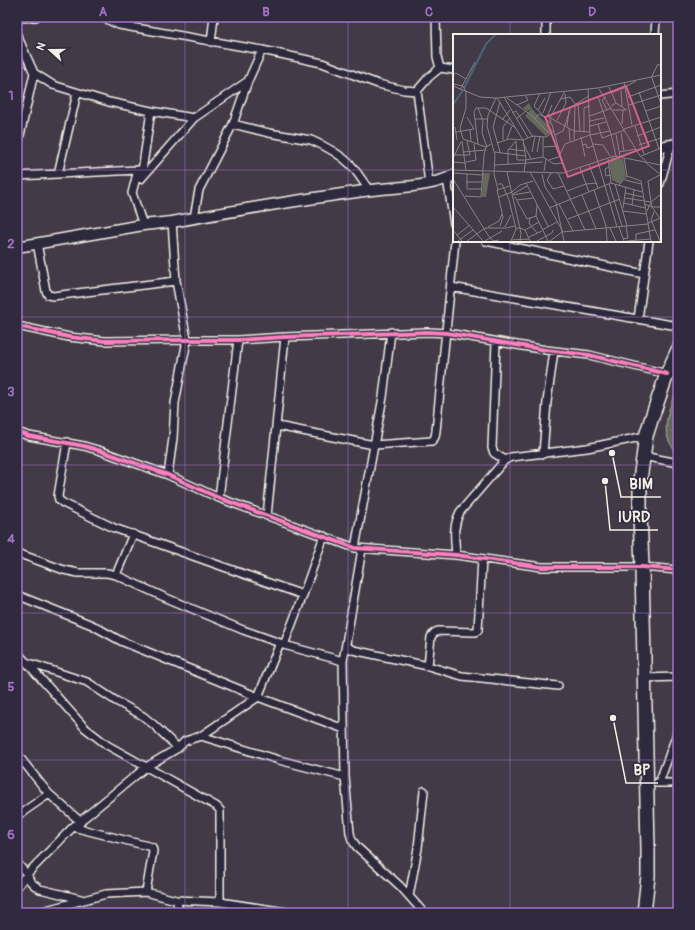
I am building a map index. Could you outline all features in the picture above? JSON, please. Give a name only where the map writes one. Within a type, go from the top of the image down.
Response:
[{"type":"highway","points":[[644,913],[648,876],[653,783],[644,678],[640,496],[646,436],[667,374],[678,350]]},
{"type":"street","points":[[19,20],[36,17]]},
{"type":"street","points":[[102,17],[211,42],[262,50],[322,63],[378,84],[404,90],[417,91]]},
{"type":"street","points":[[211,42],[214,17]]},
{"type":"street","points":[[436,17],[437,57],[440,68]]},
{"type":"street","points":[[546,17],[546,34]]},
{"type":"street","points":[[655,34],[656,17]]},
{"type":"street","points":[[17,35],[34,73],[53,85],[109,102],[194,118]]},
{"type":"street","points":[[194,218],[199,190],[233,124],[248,81],[262,50]]},
{"type":"street","points":[[428,183],[417,91],[429,77],[440,68],[453,70]]},
{"type":"street","points":[[17,162],[19,140],[34,73]]},
{"type":"street","points":[[141,179],[194,118],[248,81]]},
{"type":"street","points":[[58,174],[77,93]]},
{"type":"street","points":[[661,96],[678,94]]},
{"type":"street","points":[[141,179],[151,111]]},
{"type":"street","points":[[233,124],[269,133],[311,140],[340,156],[351,165],[370,191]]},
{"type":"street","points":[[661,147],[674,144]]},
{"type":"street","points":[[661,181],[674,144]]},
{"type":"street","points":[[138,170],[141,179]]},
{"type":"street","points":[[17,176],[138,170]]},
{"type":"street","points":[[138,170],[132,193],[143,225]]},
{"type":"street","points":[[17,247],[143,225],[172,222],[428,183],[450,177],[453,212]]},
{"type":"street","points":[[168,475],[173,438],[175,403],[186,340],[176,281],[172,222]]},
{"type":"street","points":[[277,426],[374,444],[432,441],[435,437],[447,333],[455,242]]},
{"type":"street","points":[[491,242],[644,274]]},
{"type":"street","points":[[638,319],[649,242]]},
{"type":"street","points":[[37,243],[48,295],[53,296],[176,281]]},
{"type":"street","points":[[451,287],[678,326]]},
{"type":"street","points":[[17,326],[68,338],[105,341],[238,340],[391,332],[447,333],[554,351],[589,355],[667,374]]},
{"type":"street","points":[[391,332],[383,397],[374,444],[343,661],[345,777],[350,833],[352,840],[357,847],[409,896],[424,913]]},
{"type":"street","points":[[267,516],[285,337]]},
{"type":"street","points":[[219,498],[238,340]]},
{"type":"street","points":[[496,342],[492,448],[494,452],[505,460]]},
{"type":"street","points":[[543,454],[547,402],[554,351]]},
{"type":"street","points":[[17,432],[29,436],[67,442],[101,451],[168,475],[219,498],[359,548],[456,555],[555,568],[642,567],[678,570]]},
{"type":"street","points":[[456,555],[454,532],[455,522],[460,512],[505,460],[511,457],[587,448],[646,436]]},
{"type":"street","points":[[67,442],[58,496],[59,500],[105,524],[304,595]]},
{"type":"street","points":[[643,456],[678,463]]},
{"type":"street","points":[[116,576],[133,534]]},
{"type":"street","points":[[17,887],[26,874],[73,827],[81,822],[146,767],[178,748],[189,739],[201,736],[258,697],[304,595],[324,536]]},
{"type":"street","points":[[17,553],[64,570],[78,573],[107,574],[116,576],[243,630],[282,644],[343,661]]},
{"type":"street","points":[[428,666],[431,637],[434,633],[438,631],[475,632],[478,630],[482,558]]},
{"type":"street","points":[[17,595],[92,625],[121,641],[258,697],[344,729]]},
{"type":"street","points":[[346,646],[352,650],[428,666],[462,676],[558,686]]},
{"type":"street","points":[[17,652],[85,728],[107,745],[210,802],[220,810],[220,902]]},
{"type":"street","points":[[25,662],[87,682],[143,716],[178,748]]},
{"type":"street","points":[[644,678],[678,677]]},
{"type":"street","points":[[678,731],[653,783],[678,782]]},
{"type":"street","points":[[201,736],[279,760],[345,777]]},
{"type":"street","points":[[17,754],[49,794],[81,822]]},
{"type":"street","points":[[409,896],[418,848],[424,791]]},
{"type":"street","points":[[17,816],[49,794]]},
{"type":"street","points":[[73,827],[152,847],[153,850],[146,892]]},
{"type":"street","points":[[17,863],[34,885],[40,889],[83,900]]},
{"type":"street","points":[[35,913],[106,894],[146,892],[176,900],[220,902],[293,913]]},
{"type":"street","points":[[176,900],[180,913]]},
{"type":"green space","points":[[678,385],[678,453],[671,445],[666,429],[669,411]]},
{"type":"cycle path","points":[[17,326],[69,337],[105,341],[238,340],[428,332],[447,333],[546,350],[589,355],[667,374]]},
{"type":"cycle path","points":[[17,432],[29,436],[84,446],[101,451],[168,475],[219,498],[355,548],[456,555],[542,567],[642,567],[678,570]]},
{"type":"place","name":"BIM","points":[[612,453]]},
{"type":"place","name":"IURD","points":[[605,481]]},
{"type":"place","name":"BP","points":[[613,718]]}]
